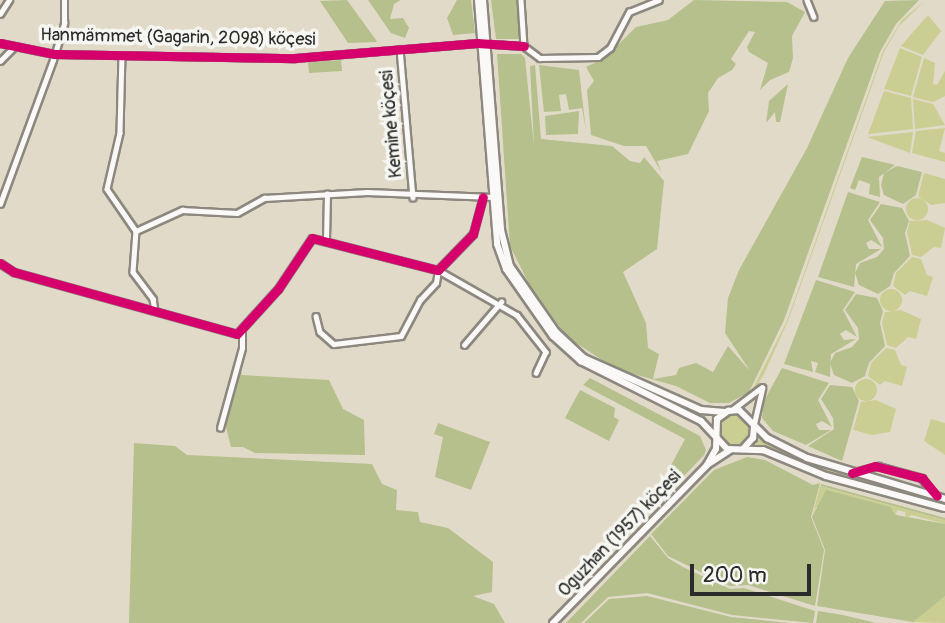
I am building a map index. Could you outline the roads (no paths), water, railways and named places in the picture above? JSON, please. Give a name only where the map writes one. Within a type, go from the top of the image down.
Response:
[{"type":"main road","points":[[481,0],[501,258],[553,336],[581,361],[690,415],[730,450],[766,451],[826,476],[945,509]]},
{"type":"main road","points":[[496,197],[510,266],[568,346],[626,380],[704,411],[746,413],[773,442],[852,473],[945,499]]},
{"type":"main road","points":[[715,436],[716,422],[728,411]]},
{"type":"main road","points":[[741,450],[752,441],[754,424]]},
{"type":"main road","name":"Oguzhan (1957) köçesi","points":[[707,465],[716,449],[715,436]]},
{"type":"main road","name":"Oguzhan (1957) köçesi","points":[[553,623],[707,465],[730,450]]},
{"type":"street","points":[[0,14],[9,0]]},
{"type":"street","points":[[0,204],[64,23],[64,0]]},
{"type":"street","points":[[521,0],[524,46]]},
{"type":"street","name":"Hanmämmet (Gagarin, 2098) köçesi","points":[[0,43],[13,48],[54,54],[295,58],[486,43],[524,46],[540,58],[598,57],[610,48],[629,12],[659,0]]},
{"type":"street","points":[[807,0],[814,17]]},
{"type":"street","points":[[0,61],[13,48]]},
{"type":"street","name":"Kemine köçesi","points":[[400,49],[412,197]]},
{"type":"street","points":[[122,55],[120,133],[107,189],[136,231],[133,272],[153,299],[155,310]]},
{"type":"street","points":[[0,184],[5,189]]},
{"type":"street","points":[[136,231],[186,209],[234,213],[264,198],[327,194],[496,197]]},
{"type":"street","points":[[326,239],[327,194]]},
{"type":"street","points":[[316,316],[320,332],[334,344],[401,336],[420,300],[436,283],[438,270],[473,234],[483,197]]},
{"type":"street","points":[[220,428],[242,348],[242,333],[308,242],[314,238],[438,270],[461,286],[501,302],[545,349],[536,373]]},
{"type":"street","points":[[0,263],[14,272],[232,334],[242,333]]},
{"type":"street","points":[[464,345],[501,302]]},
{"type":"street","points":[[728,411],[762,387],[754,424]]},
{"type":"street","points":[[852,473],[875,466],[911,475],[924,479],[937,496]]}]
